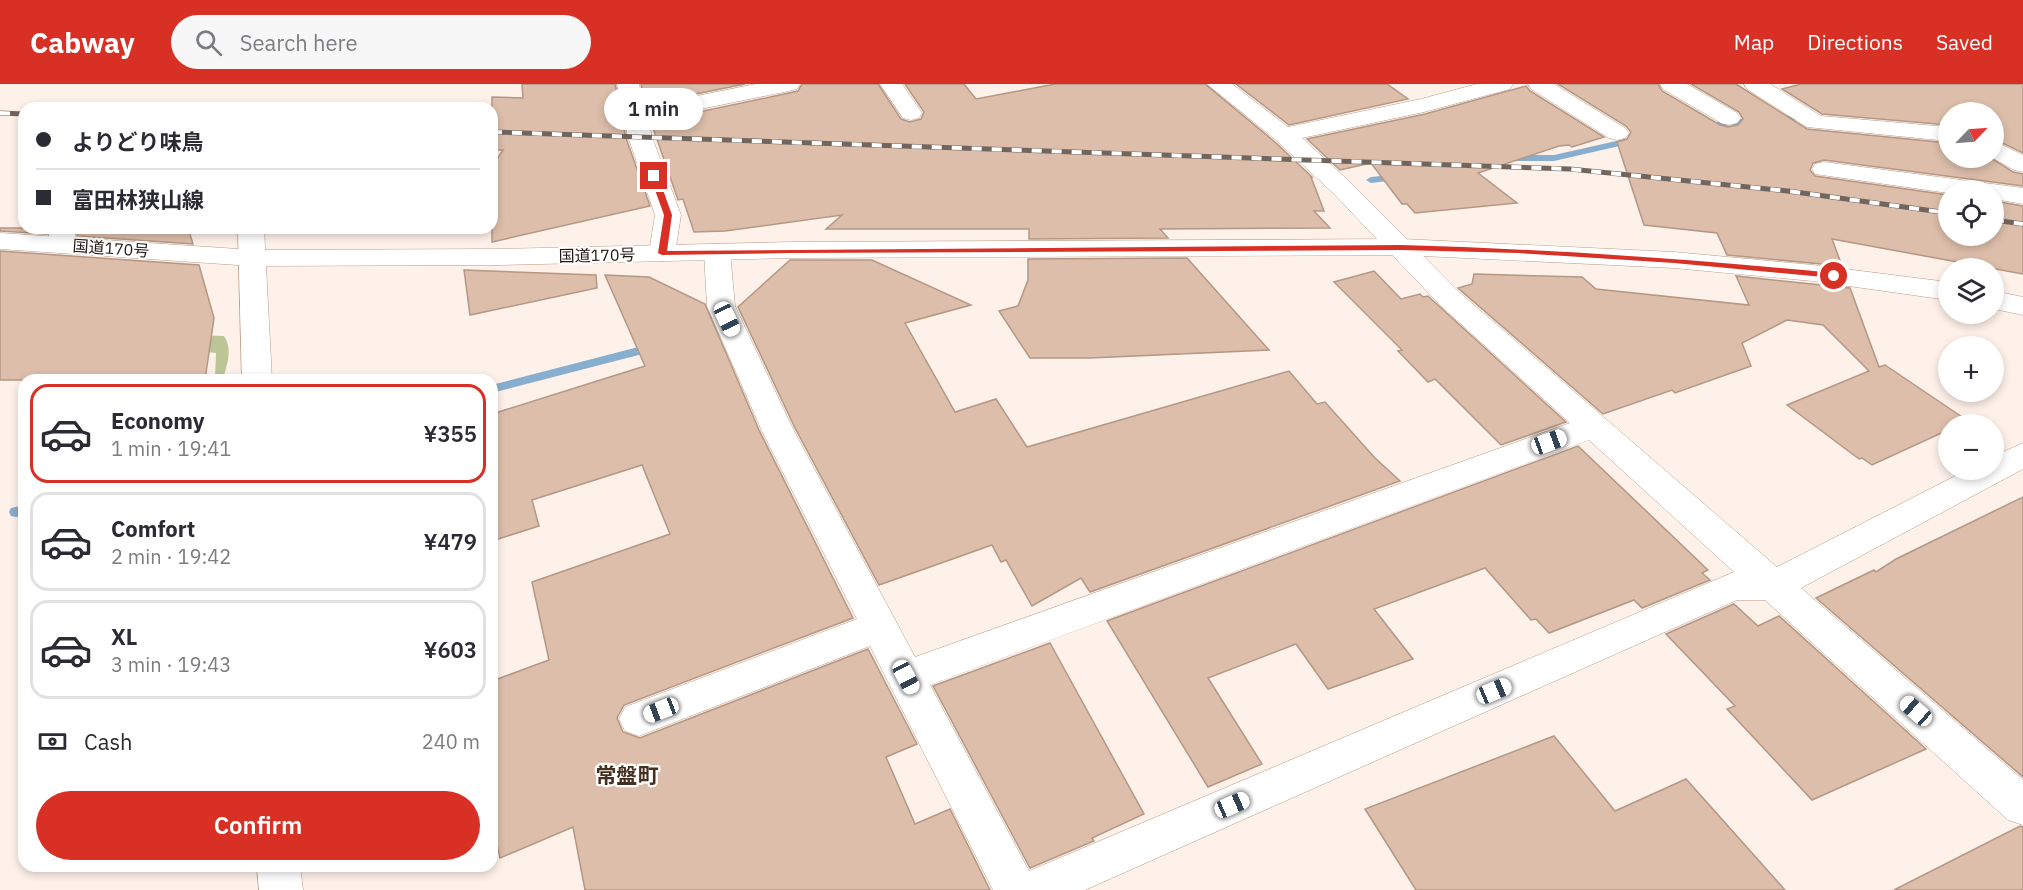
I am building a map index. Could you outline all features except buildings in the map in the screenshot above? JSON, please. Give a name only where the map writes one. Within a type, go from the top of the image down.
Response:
[{"type":"main road","points":[[628,84],[637,115],[640,137],[668,215],[662,253]]},
{"type":"main road","points":[[637,115],[789,84]]},
{"type":"main road","points":[[891,84],[911,113]]},
{"type":"main road","points":[[1218,84],[1284,135],[1401,247],[1450,299],[2023,806]]},
{"type":"main road","points":[[1284,135],[1424,105],[1502,84]]},
{"type":"main road","points":[[1539,84],[1617,134]]},
{"type":"main road","points":[[1671,84],[1729,117]]},
{"type":"main road","points":[[1755,84],[1808,118],[1938,133]]},
{"type":"main road","points":[[2004,154],[2023,165]]},
{"type":"main road","points":[[1824,169],[1938,184]]},
{"type":"main road","points":[[2004,193],[2023,196]]},
{"type":"main road","points":[[251,234],[257,374]]},
{"type":"main road","name":"国道170号","points":[[0,241],[62,236],[253,258],[1401,247],[1674,260],[1813,273],[1938,290]]},
{"type":"main road","points":[[717,252],[721,306],[777,429],[1016,890]]},
{"type":"main road","points":[[2004,302],[2023,306]]},
{"type":"main road","points":[[906,677],[1594,426]]},
{"type":"main road","points":[[1035,890],[1734,586],[1773,585],[2023,455]]},
{"type":"main road","points":[[639,719],[881,626]]},
{"type":"main road","points":[[279,872],[280,890]]},
{"type":"green space","points":[[192,335],[224,336],[229,352],[224,374],[215,374],[216,353],[199,351]]},
{"type":"waterway","points":[[1700,128],[1725,123],[1809,117]]},
{"type":"waterway","points":[[1505,158],[1554,158],[1634,140]]},
{"type":"waterway","points":[[1371,180],[1400,177]]},
{"type":"waterway","points":[[498,387],[650,348]]},
{"type":"railway","points":[[0,113],[18,114]]},
{"type":"railway","points":[[498,132],[1570,169],[1788,191],[1938,212]]},
{"type":"railway","points":[[2004,221],[2023,224]]},
{"type":"district","name":"常盤町","points":[[627,775]]},
{"type":"route","points":[[654,176],[668,215],[662,253],[792,250],[1401,247],[1674,260],[1834,276]]}]
